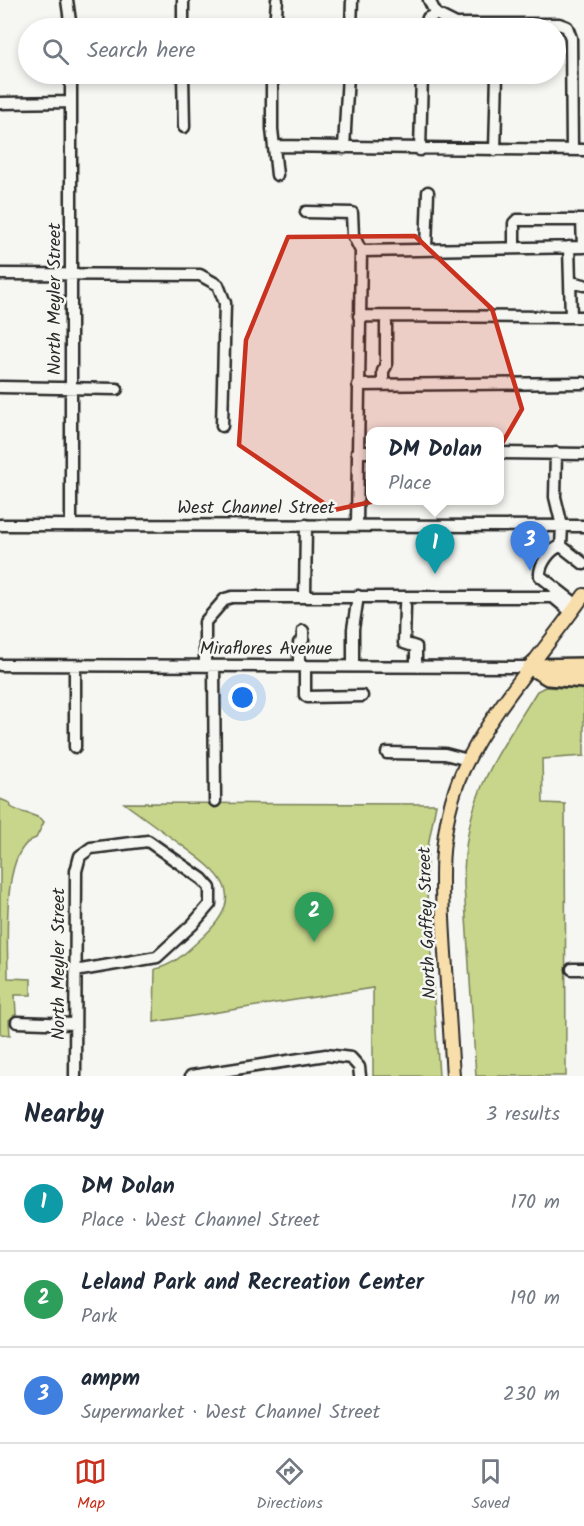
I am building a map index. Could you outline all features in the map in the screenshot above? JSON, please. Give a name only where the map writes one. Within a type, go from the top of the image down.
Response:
[{"type":"highway","points":[[531,667],[584,666]]},
{"type":"highway","points":[[531,667],[548,678],[584,680]]},
{"type":"main road","name":"North Gaffey Street","points":[[453,1076],[441,859],[449,808],[468,760],[531,667],[579,603]]},
{"type":"street","points":[[67,0],[70,18]]},
{"type":"street","points":[[183,0],[183,18]]},
{"type":"street","points":[[276,18],[277,0]]},
{"type":"street","points":[[351,18],[352,0]]},
{"type":"street","points":[[429,0],[436,14],[444,18]]},
{"type":"street","points":[[428,18],[436,14]]},
{"type":"street","points":[[566,27],[571,38],[572,150]]},
{"type":"street","name":"North Meyler Street","points":[[71,84],[71,525]]},
{"type":"street","points":[[183,84],[184,127]]},
{"type":"street","points":[[272,84],[272,129],[277,175]]},
{"type":"street","points":[[344,148],[347,84]]},
{"type":"street","points":[[420,150],[422,84]]},
{"type":"street","points":[[495,150],[497,84]]},
{"type":"street","points":[[0,103],[71,102]]},
{"type":"street","points":[[275,146],[420,150],[584,150]]},
{"type":"street","points":[[426,249],[428,192]]},
{"type":"street","points":[[306,212],[352,213],[353,235],[361,251],[357,525]]},
{"type":"street","points":[[361,251],[583,247],[583,220],[517,220],[514,223],[514,248]]},
{"type":"street","points":[[569,247],[571,317]]},
{"type":"street","points":[[0,274],[200,275],[218,285],[225,303],[222,426]]},
{"type":"street","points":[[570,282],[584,285]]},
{"type":"street","points":[[359,316],[584,317]]},
{"type":"street","points":[[383,385],[383,370],[386,366],[386,323]]},
{"type":"street","points":[[358,385],[584,383]]},
{"type":"street","points":[[0,387],[117,389]]},
{"type":"street","points":[[357,452],[366,452]]},
{"type":"street","points":[[504,453],[584,454]]},
{"type":"street","points":[[556,453],[555,497],[562,526],[561,546]]},
{"type":"street","name":"West Channel Street","points":[[0,525],[584,526]]},
{"type":"street","points":[[305,596],[306,525]]},
{"type":"street","points":[[561,546],[584,564]]},
{"type":"street","points":[[556,594],[540,576],[540,568],[555,548],[561,546]]},
{"type":"street","points":[[215,801],[210,666],[205,622],[225,599],[232,597],[556,594],[579,603]]},
{"type":"street","points":[[353,666],[353,629],[358,596]]},
{"type":"street","points":[[405,606],[404,644],[416,647],[416,666]]},
{"type":"street","points":[[303,631],[303,640],[299,643],[305,695],[308,697],[362,696]]},
{"type":"street","name":"Miraflores Avenue","points":[[0,665],[531,667]]},
{"type":"street","points":[[75,666],[75,747]]},
{"type":"street","points":[[387,753],[446,754],[468,760]]},
{"type":"street","name":"North Meyler Street","points":[[75,971],[157,957],[193,924],[210,904],[210,888],[202,879],[148,841],[92,848],[83,853],[76,871],[74,1024],[75,1076]]},
{"type":"street","points":[[572,969],[584,969]]},
{"type":"street","points":[[17,1022],[74,1024]]},
{"type":"street","points":[[191,1076],[326,1055],[351,1058],[359,1067],[360,1076]]},
{"type":"highlighted area","points":[[415,236],[492,309],[522,409],[482,478],[334,510],[239,445],[246,340],[288,237]]},
{"type":"green space","points":[[545,687],[584,689],[584,756],[542,759],[543,803],[565,804],[566,1076],[476,1076],[464,885],[469,828],[475,804],[495,760],[537,691]]},
{"type":"green space","points":[[0,799],[10,803],[11,807],[38,817],[44,822],[36,838],[24,846],[16,859],[11,878],[7,922],[8,978],[31,979],[31,995],[15,995],[16,1014],[9,1020],[10,1035],[0,1034]]},
{"type":"green space","points":[[124,803],[436,804],[428,846],[426,878],[439,1076],[373,1076],[373,988],[154,1022],[155,969],[176,960],[204,936],[218,921],[225,907],[227,895],[224,884],[206,864]]},
{"type":"place","name":"ampm","points":[[530,571]]},
{"type":"place","name":"DM Dolan","points":[[435,574]]},
{"type":"place","name":"Leland Park and Recreation Center","points":[[314,942]]}]
